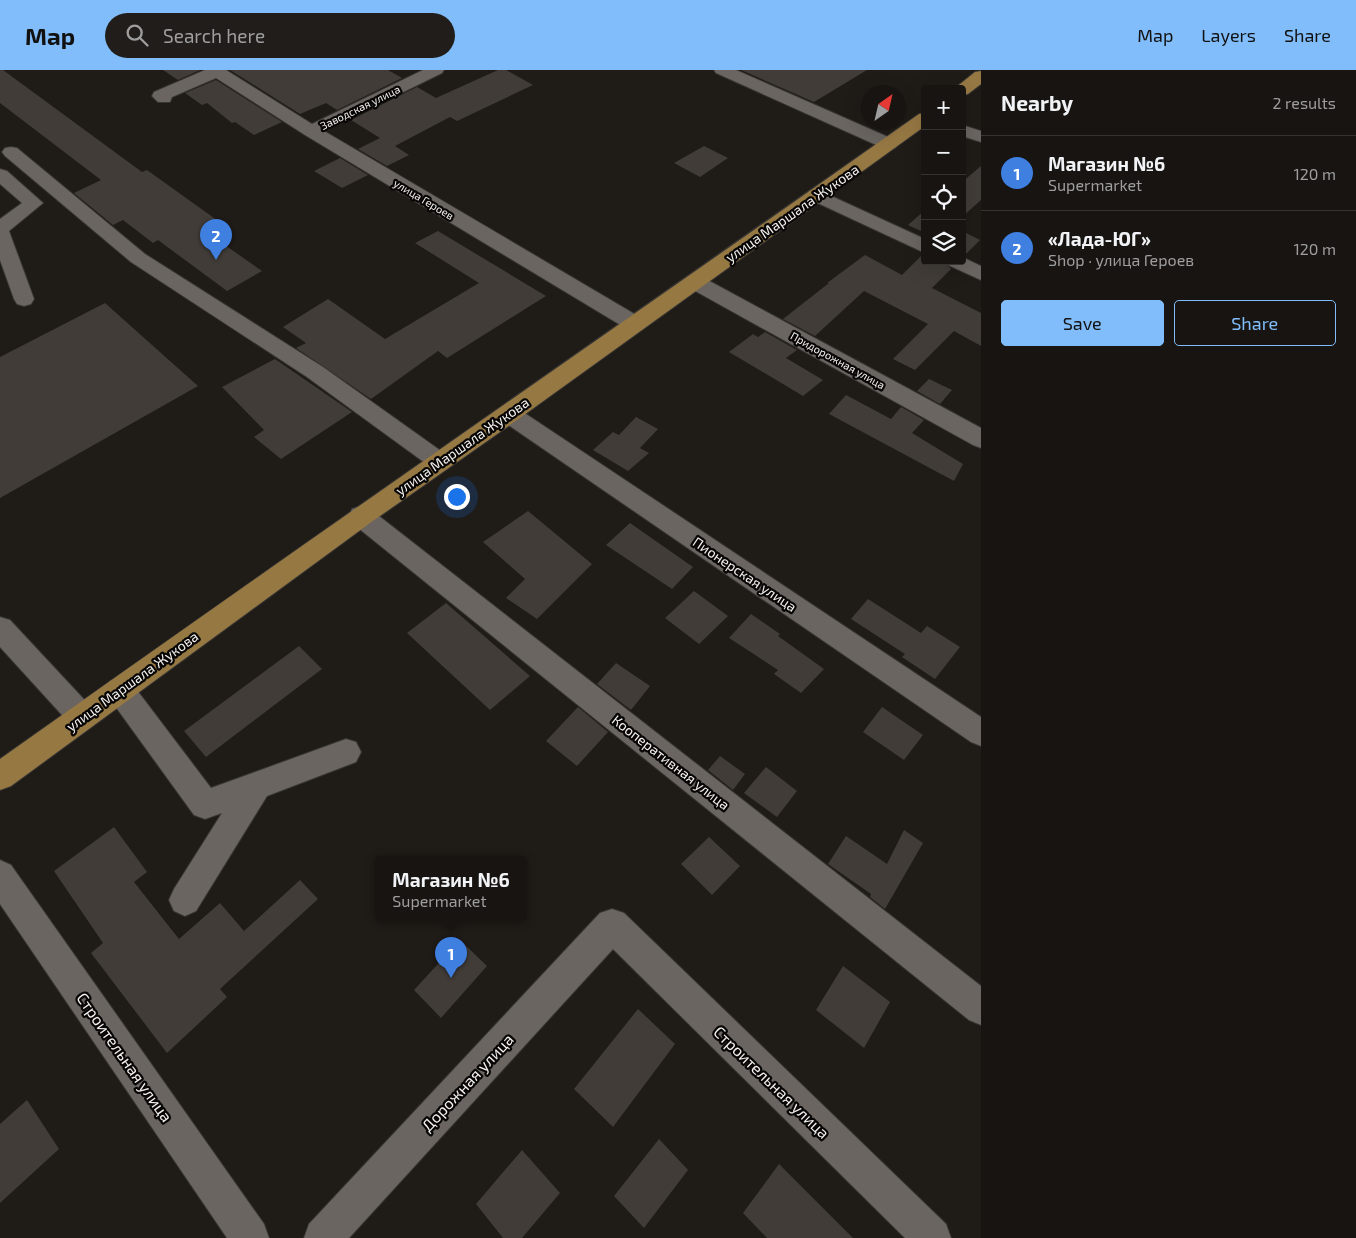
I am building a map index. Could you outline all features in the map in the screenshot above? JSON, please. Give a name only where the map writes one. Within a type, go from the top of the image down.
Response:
[{"type":"main road","points":[[966,87],[981,76]]},
{"type":"main road","name":"улица Маршала Жукова","points":[[0,776],[361,516],[921,121]]},
{"type":"street","name":"Заводская улица","points":[[311,131],[436,70]]},
{"type":"street","points":[[722,70],[890,144]]},
{"type":"street","name":"улица Героев","points":[[216,71],[311,131],[635,324]]},
{"type":"street","points":[[164,98],[160,96],[216,71]]},
{"type":"street","points":[[966,131],[981,137]]},
{"type":"street","points":[[11,152],[138,258],[315,372],[440,462]]},
{"type":"street","points":[[0,175],[34,203],[0,228]]},
{"type":"street","points":[[816,196],[921,245]]},
{"type":"street","points":[[0,232],[24,299]]},
{"type":"street","points":[[963,265],[981,274]]},
{"type":"street","name":"Придорожная улица","points":[[695,282],[981,439]]},
{"type":"street","name":"Пионерская улица","points":[[508,414],[981,733]]},
{"type":"street","name":"Кооперативная улица","points":[[361,516],[981,1008]]},
{"type":"street","points":[[0,628],[82,717]]},
{"type":"street","points":[[120,690],[205,805],[346,752]]},
{"type":"street","points":[[185,900],[256,786]]},
{"type":"street","name":"Строительная улица","points":[[0,876],[250,1238]]},
{"type":"street","name":"Строительная улица","points":[[612,925],[932,1238]]},
{"type":"street","name":"Дорожная улица","points":[[323,1238],[612,925]]},
{"type":"building","points":[[0,70],[3,70],[142,172],[147,170],[221,223],[205,231],[262,271],[227,291],[158,240],[153,243],[123,220],[113,225],[74,193],[101,180],[0,103]]},
{"type":"building","points":[[163,70],[200,70],[178,80]]},
{"type":"building","points":[[230,70],[388,70],[402,78],[337,110],[326,103],[300,114]]},
{"type":"building","points":[[498,70],[506,70],[533,85],[457,121],[450,117],[395,146],[409,155],[387,166],[358,149],[380,138],[351,120],[417,87],[436,98]]},
{"type":"building","points":[[741,70],[867,70],[814,102]]},
{"type":"building","points":[[216,80],[282,122],[254,135],[235,122],[232,123],[207,103],[202,105],[185,93]]},
{"type":"building","points":[[704,146],[728,158],[700,177],[674,163]]},
{"type":"building","points":[[340,158],[368,175],[342,188],[314,171]]},
{"type":"building","points":[[981,166],[981,200],[966,213],[966,179]]},
{"type":"building","points":[[921,214],[921,231],[908,225]]},
{"type":"building","points":[[438,231],[546,296],[447,358],[438,351],[371,399],[296,348],[306,343],[283,327],[328,299],[385,339],[479,283],[415,243]]},
{"type":"building","points":[[966,233],[980,240],[966,254]]},
{"type":"building","points":[[865,255],[902,275],[921,256],[921,265],[947,265],[951,269],[932,288],[981,313],[981,346],[954,331],[915,370],[893,359],[928,324],[864,291],[815,336],[783,319]]},
{"type":"building","points":[[105,303],[198,386],[0,498],[0,357]]},
{"type":"building","points":[[765,332],[797,350],[786,358],[823,380],[803,396],[729,352],[753,334],[758,337]]},
{"type":"building","points":[[275,359],[352,412],[281,459],[254,437],[264,430],[222,387]]},
{"type":"building","points":[[929,379],[952,390],[940,404],[917,391]]},
{"type":"building","points":[[846,395],[891,419],[901,407],[924,420],[912,433],[963,464],[954,481],[829,414]]},
{"type":"building","points":[[636,417],[658,429],[640,448],[649,453],[628,471],[593,450],[613,432],[619,435]]},
{"type":"building","points":[[528,511],[592,564],[537,619],[506,598],[525,579],[483,542]]},
{"type":"building","points":[[630,523],[693,567],[672,589],[606,545]]},
{"type":"building","points":[[694,591],[728,616],[699,644],[665,618]]},
{"type":"building","points":[[868,599],[921,633],[927,626],[960,647],[935,679],[902,657],[905,654],[851,619]]},
{"type":"building","points":[[446,603],[530,676],[490,710],[407,633]]},
{"type":"building","points":[[751,614],[824,669],[801,693],[774,674],[778,670],[729,638]]},
{"type":"building","points":[[299,646],[322,669],[206,757],[184,731]]},
{"type":"building","points":[[616,663],[650,686],[631,710],[597,684]]},
{"type":"building","points":[[578,707],[608,732],[577,766],[546,741]]},
{"type":"building","points":[[882,707],[923,735],[904,760],[863,732]]},
{"type":"building","points":[[720,756],[745,774],[733,790],[708,770]]},
{"type":"building","points":[[766,767],[797,791],[777,817],[744,793]]},
{"type":"building","points":[[114,827],[147,872],[134,882],[179,939],[220,903],[244,931],[300,880],[318,899],[220,989],[227,997],[167,1053],[91,953],[103,943],[54,871]]},
{"type":"building","points":[[904,830],[923,843],[885,909],[870,897],[871,894],[828,864],[846,836],[887,864]]},
{"type":"building","points":[[709,837],[740,866],[712,895],[681,864]]},
{"type":"building","points":[[460,940],[487,966],[441,1018],[414,990]]},
{"type":"building","points":[[843,966],[890,1002],[864,1048],[816,1010]]},
{"type":"building","points":[[638,1009],[675,1044],[613,1127],[574,1089]]},
{"type":"building","points":[[27,1100],[59,1149],[0,1203],[0,1124]]},
{"type":"building","points":[[659,1139],[688,1170],[644,1228],[614,1196]]},
{"type":"building","points":[[522,1150],[560,1193],[522,1238],[503,1238],[476,1204]]},
{"type":"building","points":[[779,1164],[853,1238],[767,1238],[743,1213]]},
{"type":"place","name":"«Лада-ЮГ»","points":[[216,260]]},
{"type":"place","name":"Магазин №6","points":[[451,978]]}]
